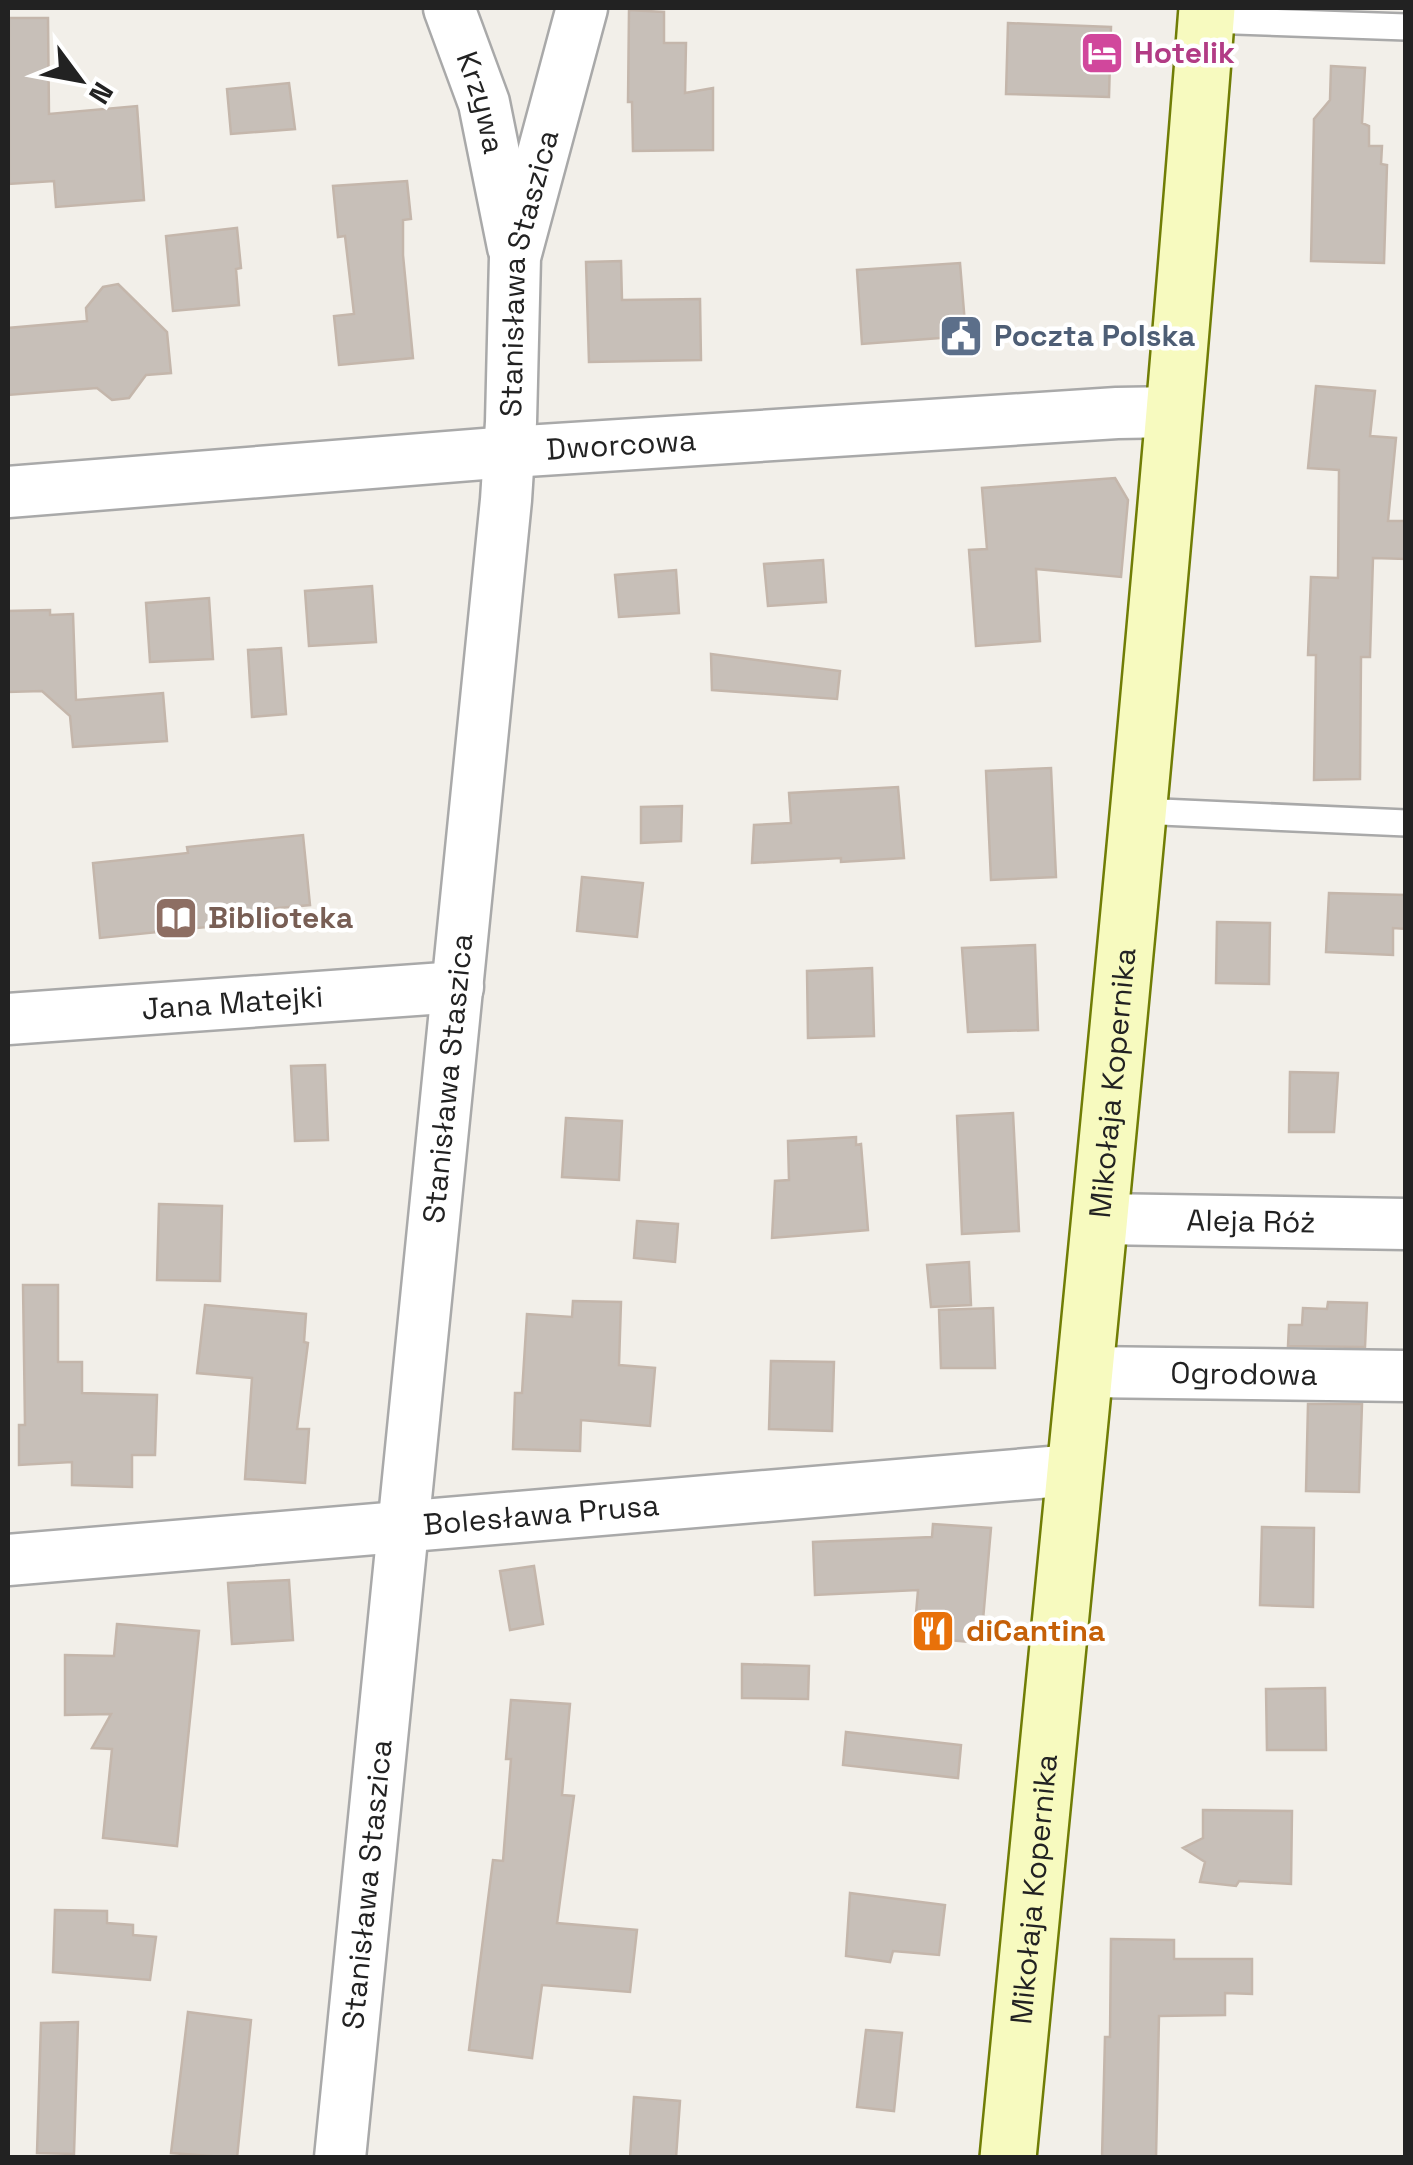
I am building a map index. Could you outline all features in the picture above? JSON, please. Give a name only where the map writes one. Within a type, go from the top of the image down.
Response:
[{"type":"street","name":"Krzywa","points":[[450,8],[484,104],[515,257]]},
{"type":"street","name":"Stanisława Staszica","points":[[340,2158],[510,452],[515,257],[582,8]]},
{"type":"street","name":"Mikołaja Kopernika","points":[[1008,2158],[1139,811],[1207,14]]},
{"type":"street","name":"Dworcowa","points":[[8,492],[510,452],[1117,412],[1176,412]]},
{"type":"street","name":"Jana Matejki","points":[[8,1019],[458,987]]},
{"type":"street","name":"Aleja Róż","points":[[1100,1219],[1406,1224]]},
{"type":"street","name":"Ogrodowa","points":[[1084,1372],[1406,1376]]},
{"type":"street","name":"Bolesława Prusa","points":[[8,1560],[1074,1470]]},
{"type":"lane","points":[[1207,14],[1406,28]]},
{"type":"lane","points":[[1139,811],[1406,823]]},
{"type":"building","points":[[629,10],[664,12],[664,43],[686,43],[685,93],[713,88],[713,150],[633,151],[632,102],[628,102]]},
{"type":"building","points":[[9,18],[48,18],[49,114],[137,106],[144,200],[56,207],[54,181],[9,184]]},
{"type":"building","points":[[1008,23],[1111,27],[1109,97],[1006,94]]},
{"type":"building","points":[[1331,66],[1365,68],[1362,123],[1369,126],[1369,146],[1382,146],[1381,164],[1387,165],[1384,263],[1311,261],[1314,119],[1330,100]]},
{"type":"building","points":[[289,83],[295,129],[231,134],[227,89]]},
{"type":"building","points":[[407,181],[411,219],[403,220],[403,255],[413,358],[339,365],[334,316],[354,314],[345,236],[338,237],[333,186]]},
{"type":"building","points":[[237,228],[239,305],[173,311],[166,236]]},
{"type":"building","points":[[621,261],[622,300],[700,299],[701,360],[589,362],[586,262]]},
{"type":"building","points":[[960,263],[966,336],[862,344],[857,270]]},
{"type":"building","points":[[118,284],[167,332],[171,373],[146,375],[129,398],[112,400],[97,388],[8,395],[8,328],[87,321],[86,308],[103,287]]},
{"type":"building","points":[[1316,386],[1375,391],[1370,436],[1396,438],[1388,521],[1406,521],[1406,559],[1373,558],[1370,657],[1361,657],[1360,779],[1314,780],[1316,655],[1308,655],[1311,577],[1338,578],[1339,470],[1308,468]]},
{"type":"building","points":[[1115,478],[1128,500],[1121,577],[1036,569],[1040,641],[976,646],[969,550],[987,549],[982,488]]},
{"type":"building","points":[[823,560],[826,602],[768,606],[764,564]]},
{"type":"building","points":[[676,570],[679,613],[619,617],[615,575]]},
{"type":"building","points":[[372,586],[376,642],[309,646],[305,591]]},
{"type":"building","points":[[209,598],[213,659],[150,662],[146,603]]},
{"type":"building","points":[[50,610],[50,615],[73,614],[76,700],[163,693],[167,741],[73,747],[70,716],[42,691],[8,692],[8,611]]},
{"type":"building","points":[[281,648],[286,714],[252,717],[248,650]]},
{"type":"building","points":[[711,654],[840,671],[837,699],[712,690]]},
{"type":"building","points":[[1051,768],[1056,877],[991,880],[986,771]]},
{"type":"building","points":[[898,787],[904,858],[752,863],[754,825],[791,823],[789,793]]},
{"type":"building","points":[[682,806],[681,841],[641,843],[641,807]]},
{"type":"building","points":[[303,835],[310,905],[246,911],[247,923],[100,938],[93,863],[188,853],[187,847]]},
{"type":"building","points":[[582,877],[643,883],[637,937],[577,931]]},
{"type":"building","points":[[1329,893],[1406,895],[1406,929],[1393,928],[1393,955],[1326,952]]},
{"type":"building","points":[[1217,922],[1270,923],[1269,984],[1216,983]]},
{"type":"building","points":[[1035,945],[1038,1030],[968,1032],[962,948]]},
{"type":"building","points":[[872,968],[874,1036],[808,1038],[807,971]]},
{"type":"building","points":[[325,1065],[328,1140],[295,1141],[291,1066]]},
{"type":"building","points":[[1290,1072],[1338,1073],[1334,1132],[1289,1132]]},
{"type":"building","points":[[1013,1113],[1019,1231],[962,1234],[957,1116]]},
{"type":"building","points":[[566,1118],[622,1121],[619,1180],[562,1177]]},
{"type":"building","points":[[856,1137],[856,1145],[861,1144],[868,1230],[772,1238],[775,1181],[789,1180],[788,1141]]},
{"type":"building","points":[[159,1204],[222,1206],[220,1281],[157,1280]]},
{"type":"building","points":[[637,1221],[678,1224],[675,1262],[634,1258]]},
{"type":"building","points":[[969,1262],[971,1305],[931,1307],[927,1265]]},
{"type":"building","points":[[23,1285],[58,1285],[58,1362],[82,1362],[82,1393],[157,1395],[155,1455],[132,1455],[132,1487],[72,1485],[72,1462],[19,1465],[19,1425],[25,1425]]},
{"type":"building","points":[[573,1301],[621,1302],[619,1365],[655,1368],[650,1426],[581,1420],[580,1451],[513,1449],[515,1393],[522,1393],[527,1314],[572,1317]]},
{"type":"building","points":[[1328,1302],[1367,1303],[1365,1347],[1288,1346],[1289,1325],[1302,1325],[1303,1308],[1327,1309]]},
{"type":"building","points":[[205,1305],[306,1314],[304,1342],[308,1343],[297,1429],[309,1429],[305,1483],[245,1479],[252,1378],[197,1373]]},
{"type":"building","points":[[993,1308],[995,1368],[941,1368],[939,1310]]},
{"type":"building","points":[[771,1361],[834,1362],[832,1431],[769,1429]]},
{"type":"building","points":[[1308,1404],[1362,1404],[1359,1492],[1306,1491]]},
{"type":"building","points":[[933,1524],[991,1528],[981,1643],[914,1637],[918,1590],[815,1595],[813,1542],[932,1537]]},
{"type":"building","points":[[1262,1527],[1314,1528],[1313,1607],[1260,1605]]},
{"type":"building","points":[[534,1566],[543,1624],[510,1630],[500,1571]]},
{"type":"building","points":[[289,1580],[293,1640],[232,1644],[228,1583]]},
{"type":"building","points":[[117,1624],[199,1631],[177,1846],[103,1838],[112,1749],[92,1748],[111,1714],[65,1715],[65,1655],[114,1656]]},
{"type":"building","points":[[742,1664],[809,1666],[808,1699],[742,1698]]},
{"type":"building","points":[[1325,1688],[1326,1750],[1267,1750],[1266,1689]]},
{"type":"building","points":[[511,1700],[570,1704],[562,1795],[574,1796],[557,1923],[637,1930],[630,1992],[542,1985],[532,2058],[469,2050],[493,1860],[503,1861]]},
{"type":"building","points":[[846,1732],[961,1745],[958,1778],[843,1765]]},
{"type":"building","points":[[1203,1810],[1292,1811],[1291,1884],[1239,1881],[1236,1886],[1200,1882],[1205,1862],[1183,1848],[1203,1838]]},
{"type":"building","points":[[850,1893],[945,1905],[939,1955],[893,1951],[890,1962],[846,1956]]},
{"type":"building","points":[[55,1910],[107,1911],[107,1923],[133,1925],[133,1935],[156,1937],[150,1980],[53,1972]]},
{"type":"building","points":[[1111,1939],[1174,1940],[1174,1959],[1252,1959],[1252,1994],[1225,1993],[1225,2015],[1159,2016],[1156,2158],[1102,2158],[1105,2037],[1110,2037]]},
{"type":"building","points":[[188,2012],[251,2020],[237,2158],[171,2153]]},
{"type":"building","points":[[78,2022],[74,2154],[37,2153],[41,2023]]},
{"type":"building","points":[[866,2030],[902,2033],[894,2111],[857,2107]]},
{"type":"building","points":[[634,2097],[680,2101],[676,2158],[630,2158]]},
{"type":"place","name":"Hotelik","points":[[1102,53]]},
{"type":"place","name":"Poczta Polska","points":[[961,336]]},
{"type":"place","name":"Biblioteka","points":[[176,918]]},
{"type":"place","name":"diCantina","points":[[933,1631]]}]
